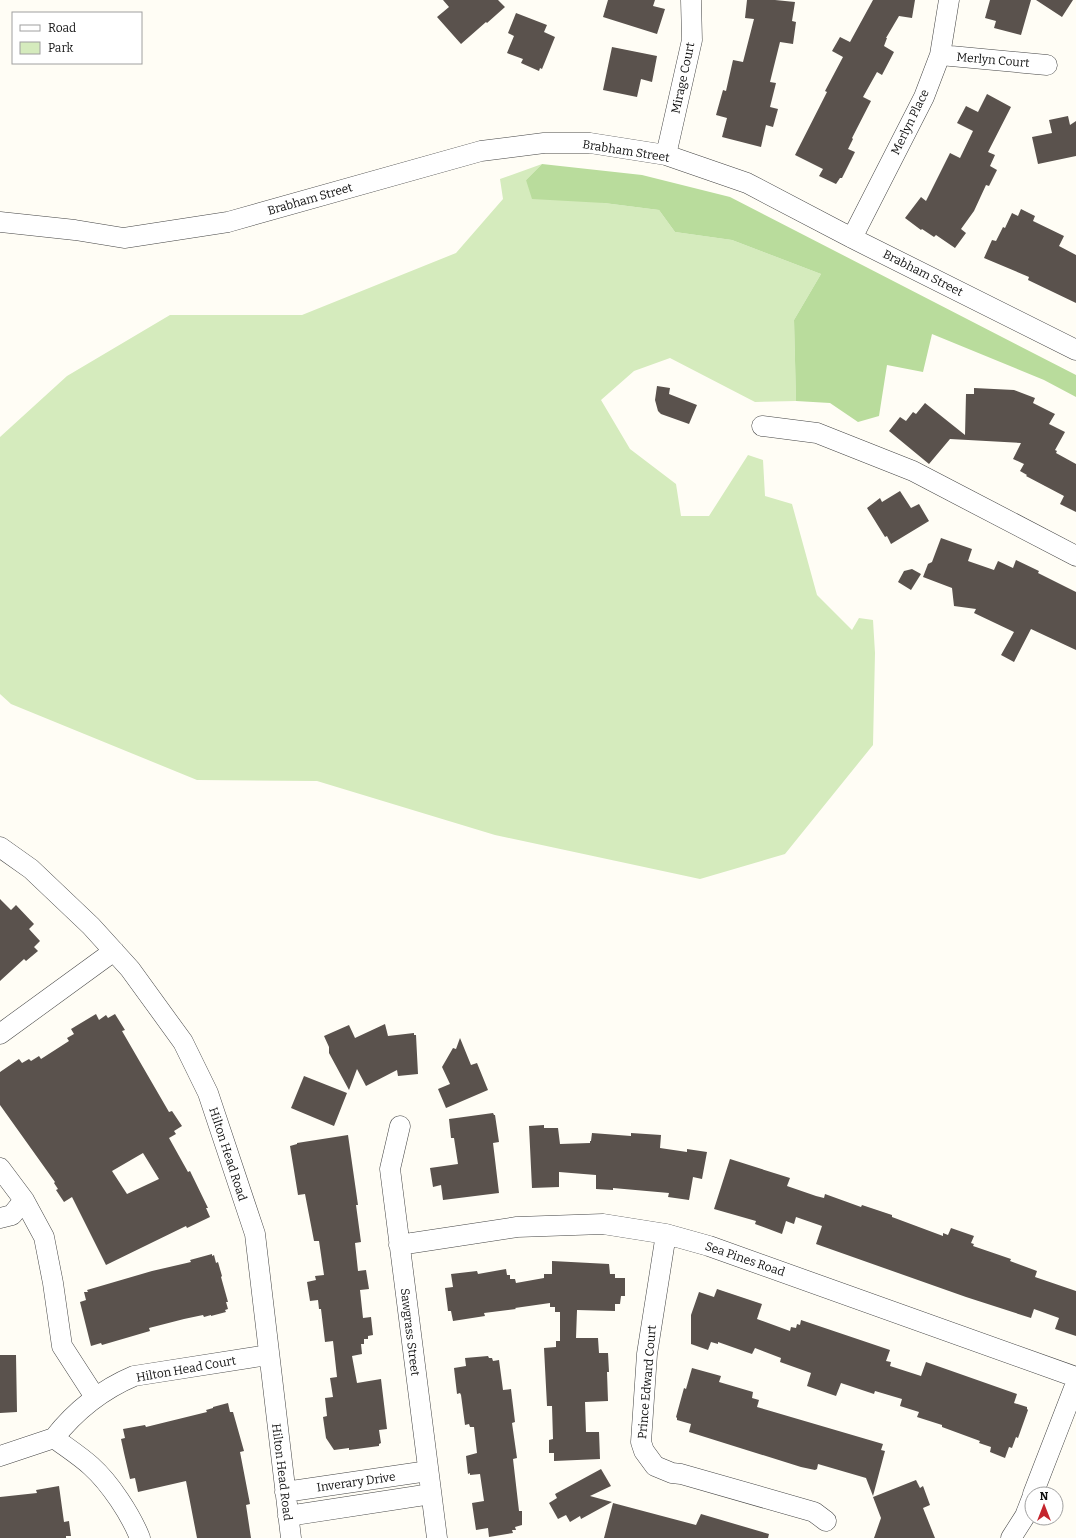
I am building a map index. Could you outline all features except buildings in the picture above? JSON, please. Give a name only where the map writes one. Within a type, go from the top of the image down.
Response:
[{"type":"street","name":"Mirage Court","points":[[666,156],[692,40],[691,0]]},
{"type":"street","name":"Merlyn Place","points":[[852,238],[924,97],[940,56],[949,0]]},
{"type":"street","name":"Merlyn Court","points":[[940,56],[1047,66]]},
{"type":"street","name":"Brabham Street","points":[[0,222],[68,229],[124,238],[228,222],[481,151],[544,143],[590,143],[666,156],[747,184],[1076,350]]},
{"type":"street","points":[[762,426],[817,433],[913,471],[1076,556]]},
{"type":"street","name":"Hilton Head Road","points":[[0,847],[31,869],[91,926],[130,969],[183,1042],[208,1093],[255,1234],[268,1355],[291,1538]]},
{"type":"street","points":[[0,1034],[114,951]]},
{"type":"street","name":"Sawgrass Street","points":[[400,1126],[390,1168],[437,1538]]},
{"type":"street","points":[[0,1168],[24,1200],[44,1237],[53,1283],[62,1346],[95,1397]]},
{"type":"street","points":[[0,1218],[12,1215],[24,1200]]},
{"type":"street","name":"Sea Pines Road","points":[[399,1245],[517,1227],[603,1224],[666,1234],[710,1246],[1076,1376]]},
{"type":"street","name":"Prince Edward Court","points":[[666,1234],[647,1354],[641,1433],[644,1451],[652,1462],[663,1470],[814,1512],[826,1521]]},
{"type":"street","name":"Hilton Head Court","points":[[54,1438],[66,1423],[95,1397],[134,1376],[268,1355]]},
{"type":"street","points":[[1036,1486],[1076,1384]]},
{"type":"street","points":[[0,1456],[54,1438],[92,1467],[114,1493],[133,1521],[140,1538]]},
{"type":"street","name":"Inverary Drive","points":[[285,1492],[428,1471]]},
{"type":"street","points":[[288,1516],[431,1494]]},
{"type":"street","points":[[1011,1538],[1024,1518]]},
{"type":"green space","points":[[542,164],[526,180],[604,203],[659,210],[675,232],[732,240],[821,274],[794,320],[796,401],[755,402],[670,358],[634,371],[601,400],[630,449],[676,484],[681,516],[709,516],[748,455],[763,460],[765,496],[792,504],[817,595],[852,630],[859,618],[873,620],[875,653],[873,745],[785,854],[700,879],[495,835],[317,781],[197,780],[11,704],[0,694],[0,437],[67,376],[170,315],[302,315],[456,253],[503,199],[500,179]]},
{"type":"green space","points":[[542,164],[642,175],[730,197],[1076,375],[1076,397],[1044,380],[932,334],[923,372],[887,365],[879,416],[858,422],[830,403],[796,401],[794,320],[821,274],[732,240],[675,232],[659,210],[604,203],[532,199],[526,180]]}]
